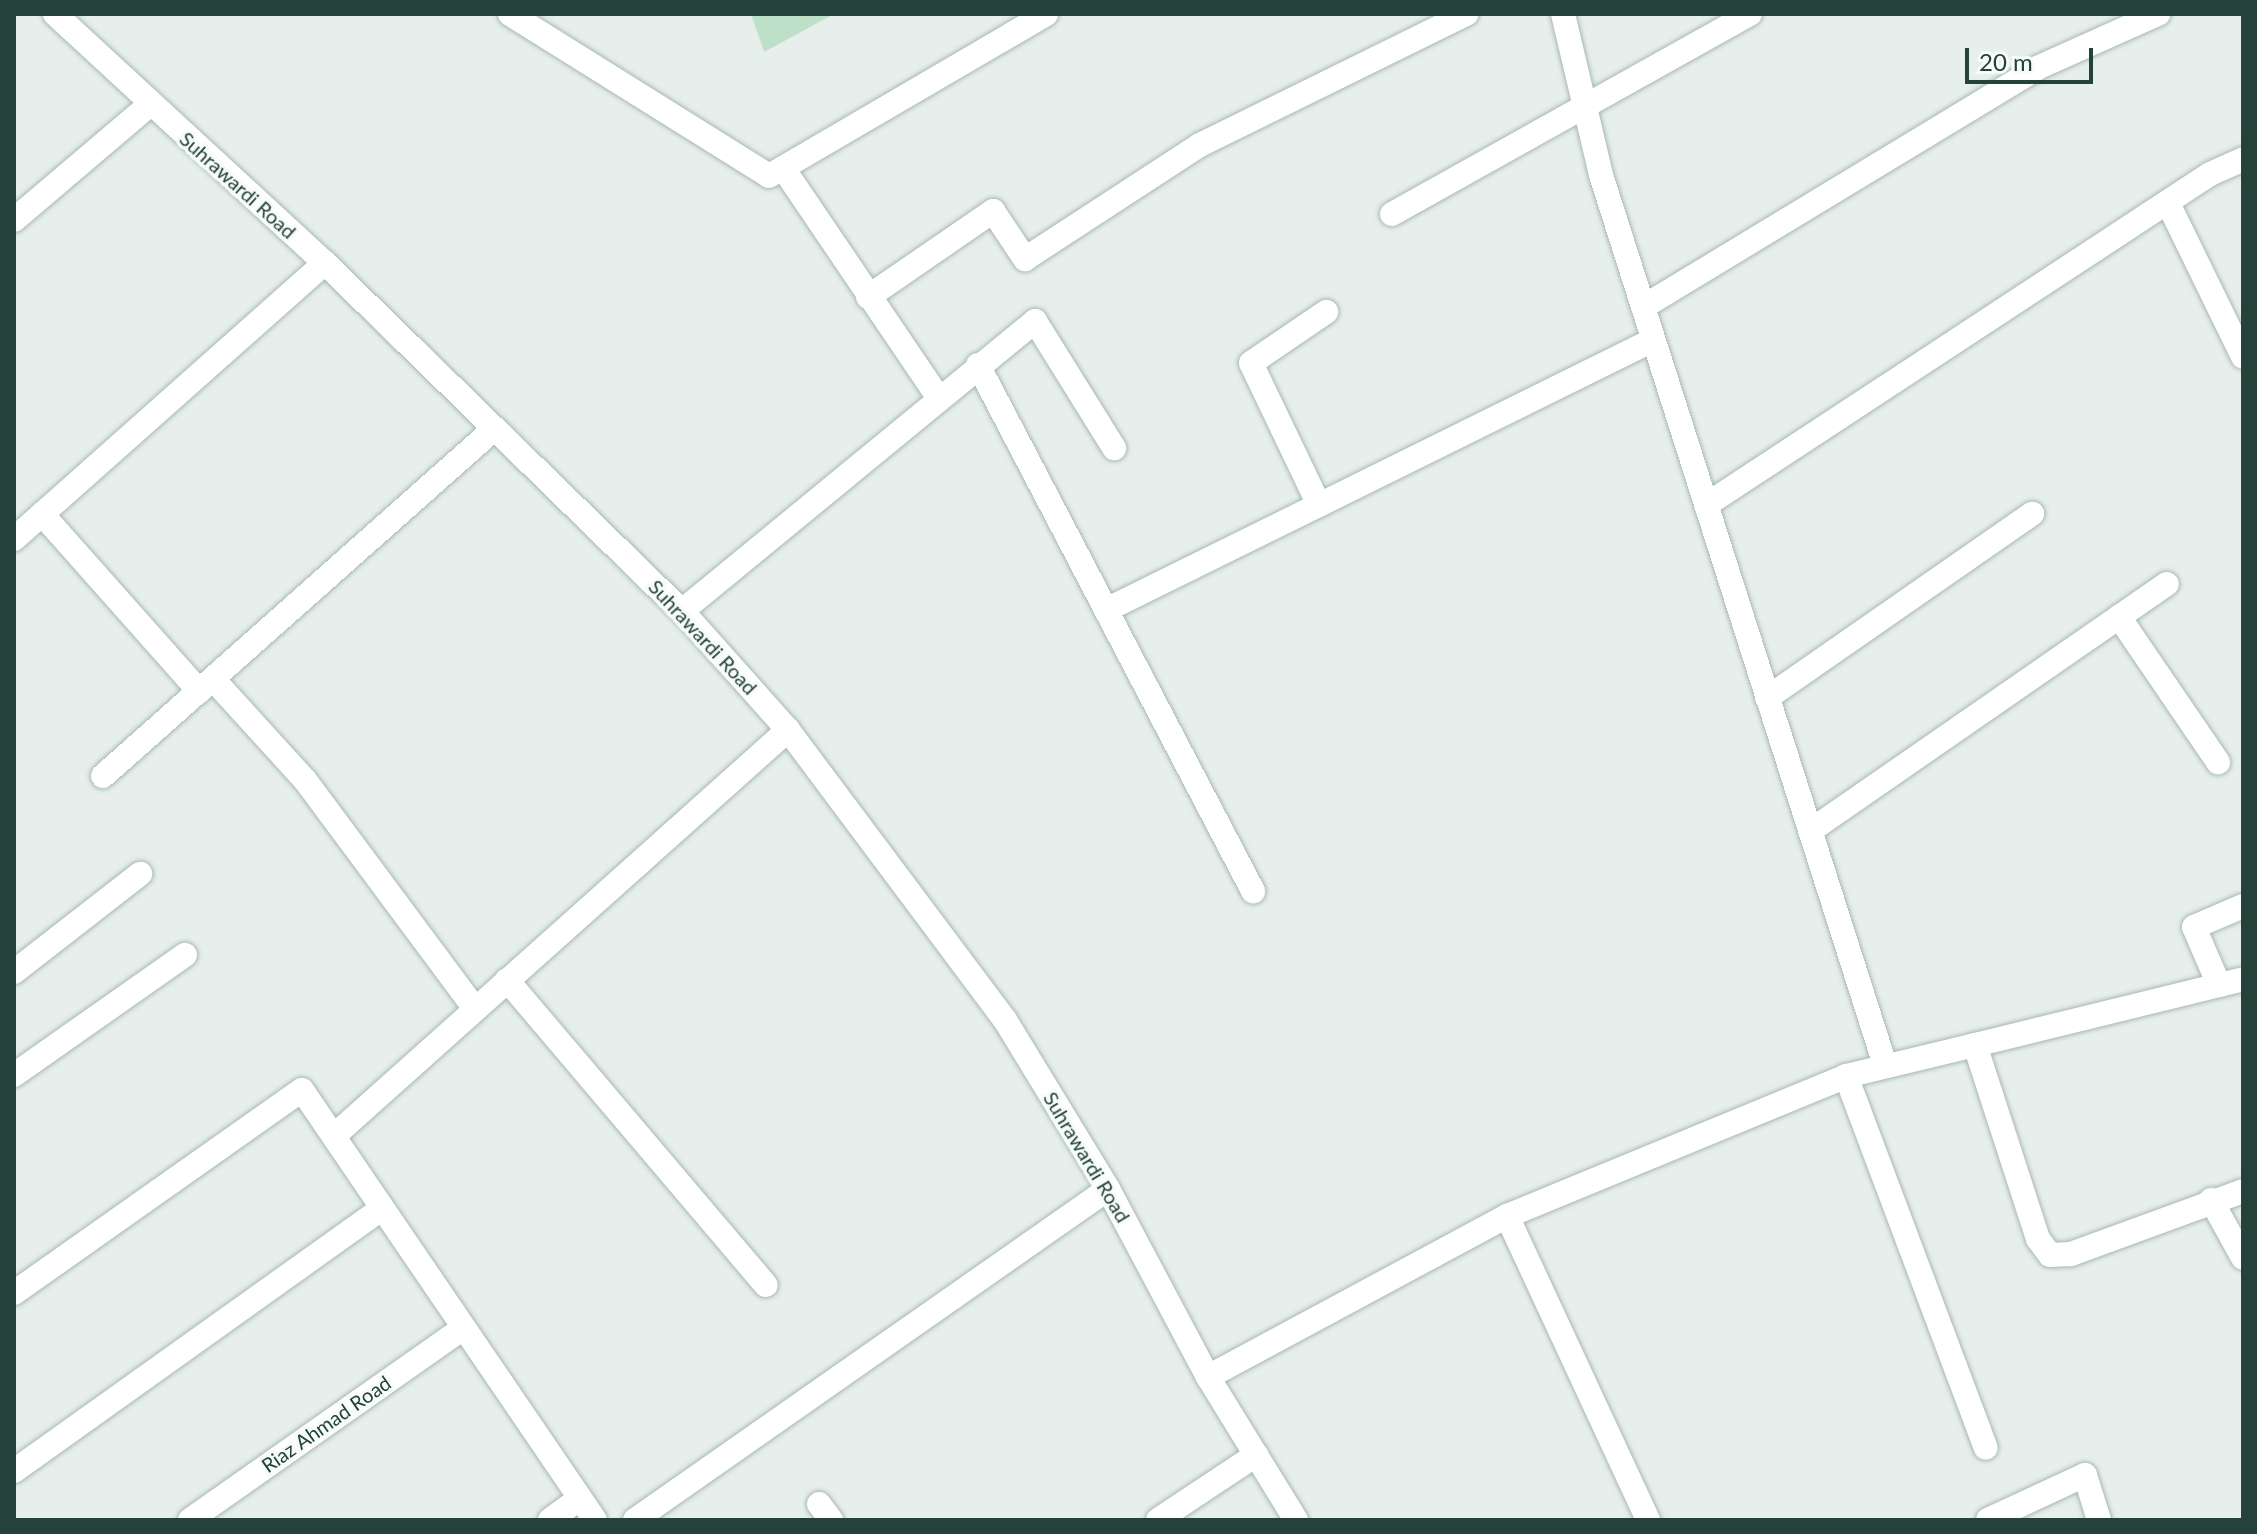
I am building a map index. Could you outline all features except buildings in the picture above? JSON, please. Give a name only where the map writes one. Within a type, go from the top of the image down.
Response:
[{"type":"street","name":"Suhrawardi Road","points":[[55,14],[149,105],[325,263],[682,611],[788,730],[1005,1020],[1108,1189],[1208,1377],[1296,1520]]},
{"type":"street","points":[[510,14],[769,176],[1046,14]]},
{"type":"street","points":[[868,297],[993,211],[1025,259],[1200,145],[1466,14]]},
{"type":"street","points":[[1563,14],[1601,175],[1885,1065]]},
{"type":"street","points":[[1392,214],[1584,102],[1750,14]]},
{"type":"street","points":[[1643,307],[2037,68],[2158,14]]},
{"type":"street","points":[[14,220],[149,105]]},
{"type":"street","points":[[1706,505],[2168,203],[2243,159]]},
{"type":"street","points":[[783,168],[938,397]]},
{"type":"street","points":[[2168,203],[2243,357]]},
{"type":"street","points":[[14,539],[325,263]]},
{"type":"street","points":[[1319,505],[1251,363],[1326,312]]},
{"type":"street","points":[[682,611],[938,397],[1035,321],[1114,448]]},
{"type":"street","points":[[1106,610],[1653,340]]},
{"type":"street","points":[[978,365],[1253,891]]},
{"type":"street","points":[[103,776],[494,429]]},
{"type":"street","points":[[42,514],[206,685],[305,780],[475,1009]]},
{"type":"street","points":[[1767,698],[2032,514]]},
{"type":"street","points":[[1810,831],[2167,584]]},
{"type":"street","points":[[2119,617],[2218,762]]},
{"type":"street","points":[[335,1135],[788,730]]},
{"type":"street","points":[[14,972],[140,874]]},
{"type":"street","points":[[2219,985],[2194,927],[2243,906]]},
{"type":"street","points":[[14,1075],[185,955]]},
{"type":"street","points":[[1208,1377],[1507,1216],[1846,1076],[2243,979]]},
{"type":"street","points":[[507,980],[766,1285]]},
{"type":"street","points":[[1975,1045],[2038,1239],[2050,1255],[2071,1254],[2211,1200],[2243,1191]]},
{"type":"street","points":[[1846,1076],[1986,1448]]},
{"type":"street","points":[[14,1293],[302,1090],[595,1520]]},
{"type":"street","points":[[635,1520],[1108,1189]]},
{"type":"street","points":[[2211,1200],[2243,1258]]},
{"type":"street","points":[[14,1471],[381,1209]]},
{"type":"street","points":[[1507,1216],[1648,1520]]},
{"type":"street","name":"Riaz Ahmad Road","points":[[190,1520],[463,1328]]},
{"type":"street","points":[[1158,1520],[1256,1455]]},
{"type":"street","points":[[1988,1520],[2085,1475],[2099,1520]]},
{"type":"street","points":[[550,1520],[580,1498]]},
{"type":"green space","points":[[751,14],[834,14],[764,52]]}]
